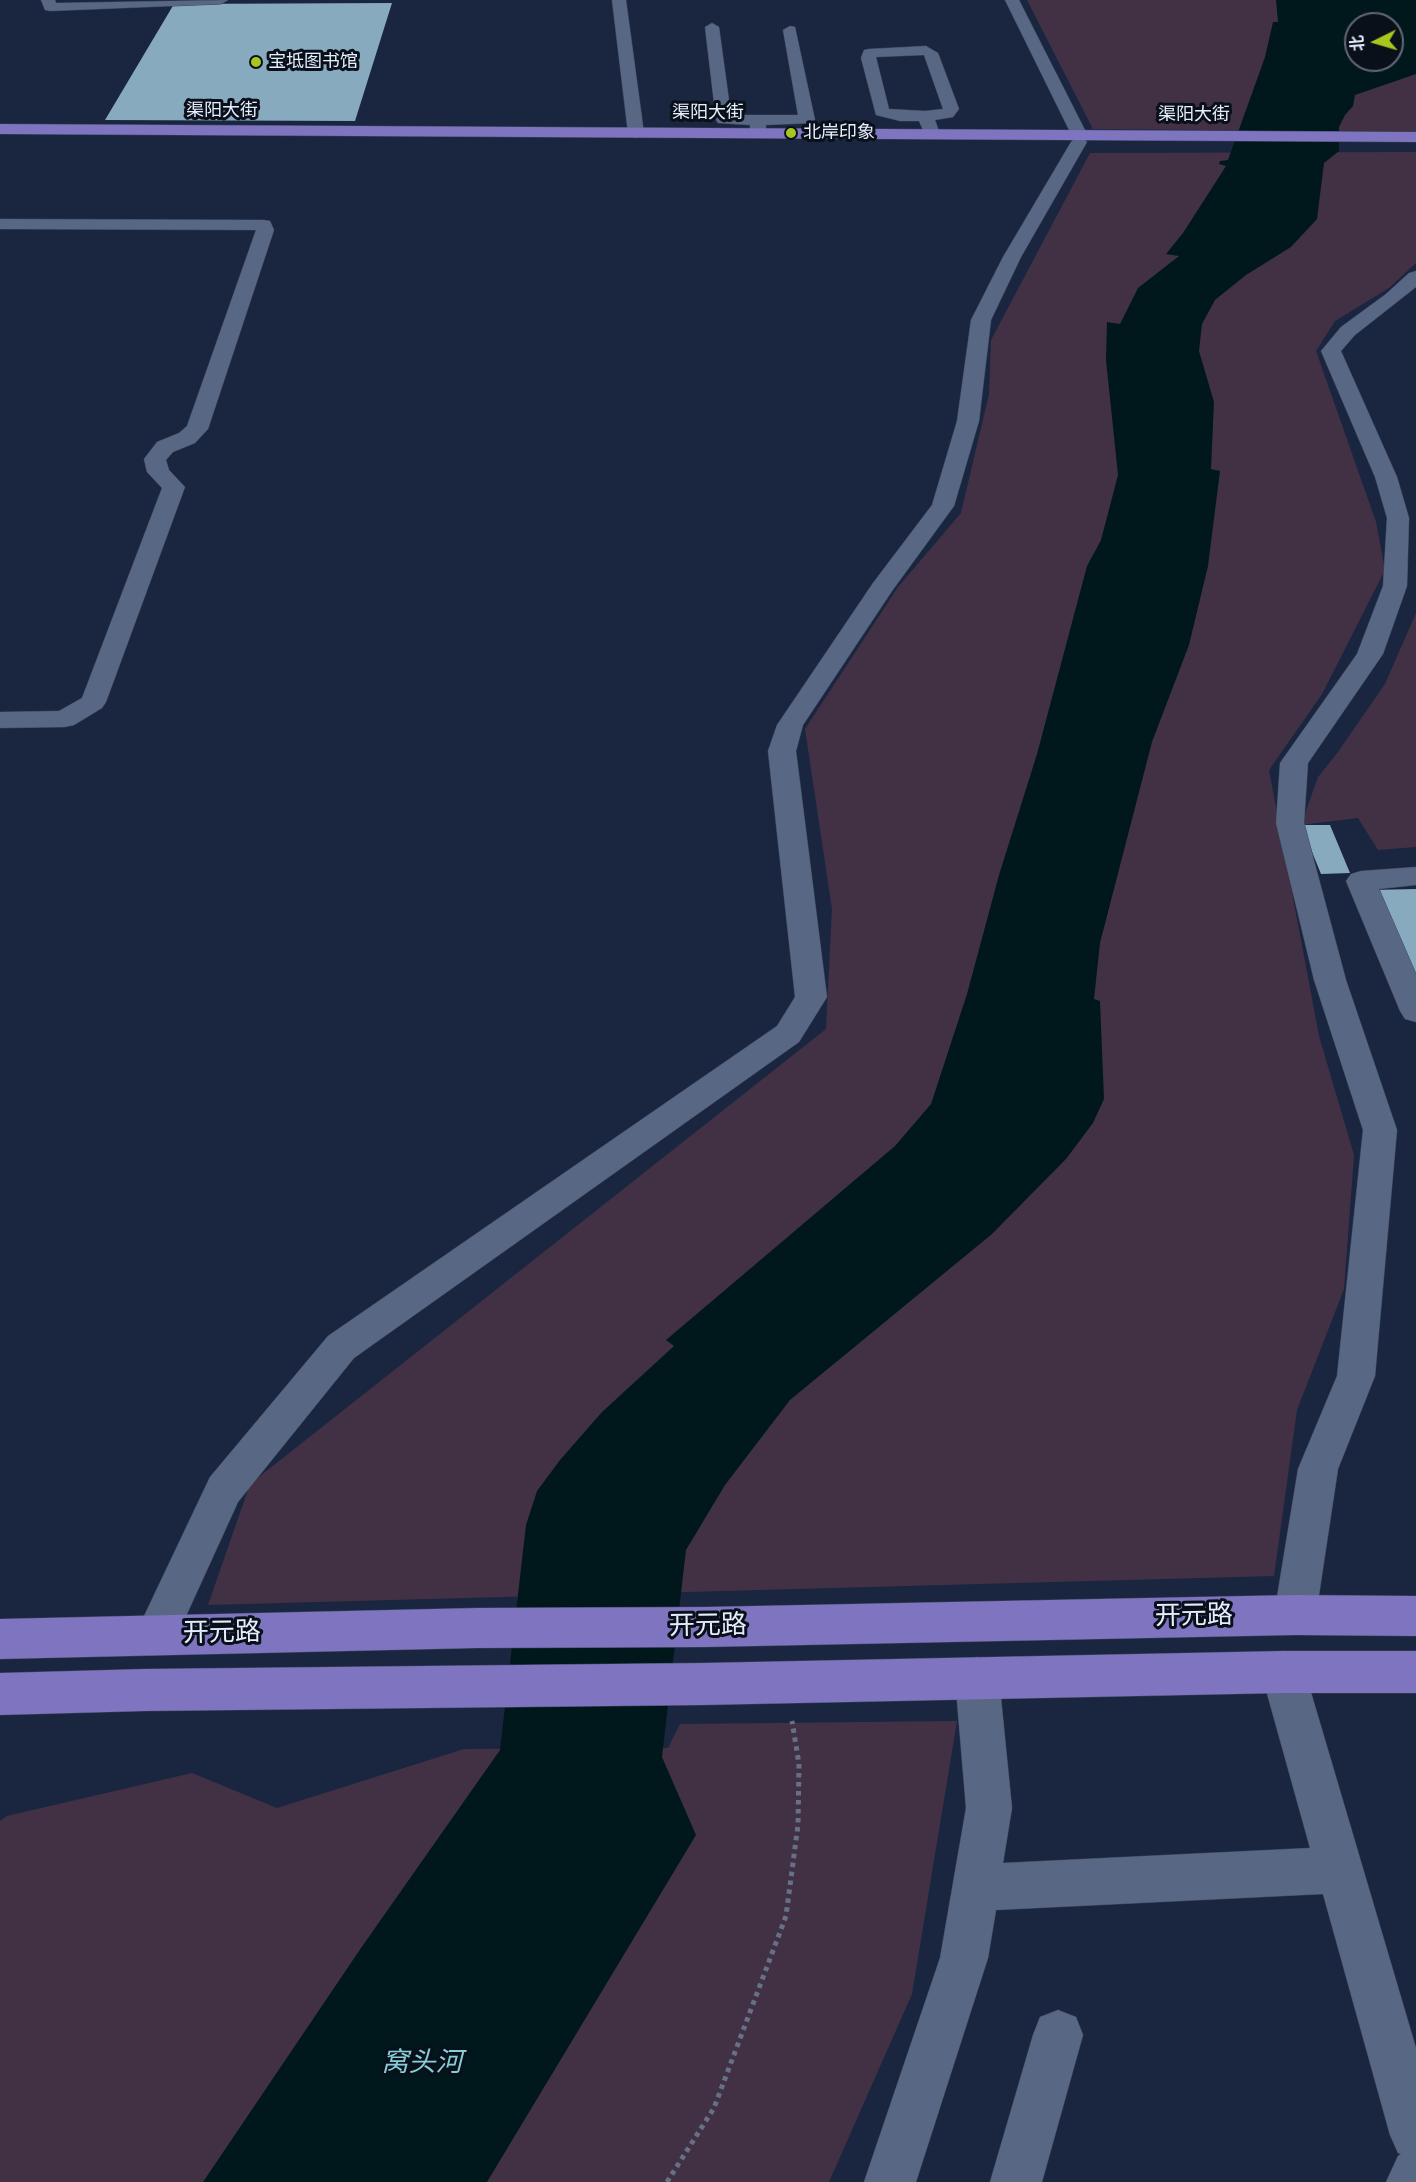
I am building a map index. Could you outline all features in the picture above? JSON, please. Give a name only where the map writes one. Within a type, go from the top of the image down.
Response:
[{"type":"main road","name":"渠阳大街","points":[[0,129],[636,133],[758,127],[1079,138]]},
{"type":"main road","name":"渠阳大街","points":[[0,137],[1079,138],[1355,141]]},
{"type":"main road","points":[[1355,141],[1416,137]]},
{"type":"main road","points":[[1355,141],[1416,145]]},
{"type":"main road","name":"开元路","points":[[0,1639],[477,1628],[706,1627],[1294,1615],[1416,1616]]},
{"type":"main road","points":[[0,1694],[145,1690],[472,1688],[1283,1672],[1416,1672]]},
{"type":"street","points":[[48,0],[50,7],[221,0]]},
{"type":"street","points":[[620,0],[636,133]]},
{"type":"street","points":[[156,1635],[224,1490],[341,1347],[788,1034],[811,997],[782,751],[790,725],[882,588],[943,506],[969,421],[981,320],[1012,257],[1079,138],[1012,0]]},
{"type":"street","points":[[712,27],[724,120],[758,127],[807,120],[790,30]]},
{"type":"street","points":[[926,50],[932,53],[951,109],[947,114],[926,116],[900,116],[882,112],[868,58],[869,53],[926,50]]},
{"type":"street","points":[[926,116],[932,134]]},
{"type":"street","points":[[0,224],[264,225],[266,230],[197,429],[187,438],[165,447],[155,459],[158,472],[174,487],[93,702],[65,719],[0,720]]},
{"type":"street","points":[[1294,1615],[1318,1469],[1356,1376],[1380,1130],[1330,980],[1290,823],[1294,764],[1370,654],[1395,586],[1407,518],[1386,477],[1331,351],[1348,331],[1416,278]]},
{"type":"street","points":[[1416,876],[1361,881],[1416,1011]]},
{"type":"street","points":[[1283,1672],[1416,2135]]},
{"type":"street","points":[[890,2182],[964,1958],[989,1809],[977,1678]]},
{"type":"street","points":[[975,1888],[1341,1870]]},
{"type":"street","points":[[1016,2182],[1058,2035]]},
{"type":"street","points":[[1412,2182],[1416,2174]]},
{"type":"path","points":[[668,2182],[714,2108],[786,1916],[798,1825],[799,1764],[786,1682]]},
{"type":"shaded area","points":[[1027,0],[1416,0],[1416,132],[1093,129]]},
{"type":"shaded area","points":[[1416,152],[1416,263],[1389,288],[1335,321],[1316,351],[1376,522],[1385,570],[1322,694],[1269,770],[1319,1036],[1354,1155],[1344,1289],[1297,1410],[1274,1576],[208,1605],[250,1484],[826,1029],[832,909],[805,729],[898,587],[961,513],[989,394],[991,340],[1090,153]]},
{"type":"shaded area","points":[[1416,613],[1416,847],[1378,850],[1358,818],[1301,825],[1318,777],[1385,684]]},
{"type":"shaded area","points":[[957,1721],[912,1994],[829,2182],[0,2182],[0,1821],[7,1816],[192,1773],[277,1808],[464,1749],[668,1748],[680,1724]]},
{"type":"water","name":"窝头河","points":[[1276,0],[1416,0],[1416,74],[1355,95],[1353,106],[1339,127],[1339,151],[1324,163],[1317,219],[1291,247],[1246,275],[1215,300],[1202,324],[1199,351],[1214,402],[1211,469],[1220,471],[1208,566],[1189,645],[1152,742],[1100,943],[1094,999],[1100,1001],[1104,1099],[1093,1123],[1066,1159],[992,1234],[790,1400],[725,1485],[686,1550],[662,1757],[696,1835],[487,2182],[203,2182],[361,1948],[500,1750],[526,1525],[537,1491],[560,1460],[602,1412],[674,1346],[666,1340],[895,1146],[931,1104],[967,994],[999,875],[1037,754],[1087,566],[1101,540],[1118,475],[1106,360],[1107,322],[1120,324],[1138,288],[1179,256],[1166,254],[1183,233],[1226,166],[1219,164],[1220,161],[1228,160],[1265,57],[1273,22],[1278,22]]},
{"type":"building","name":"宝坻图书馆","points":[[392,3],[355,121],[105,120],[174,4]]},
{"type":"building","points":[[1301,825],[1330,825],[1350,873],[1321,874]]},
{"type":"building","points":[[1416,889],[1416,991],[1372,890]]},
{"type":"place","name":"宝坻图书馆","points":[[256,62]]},
{"type":"place","name":"北岸印象","points":[[791,133]]}]
